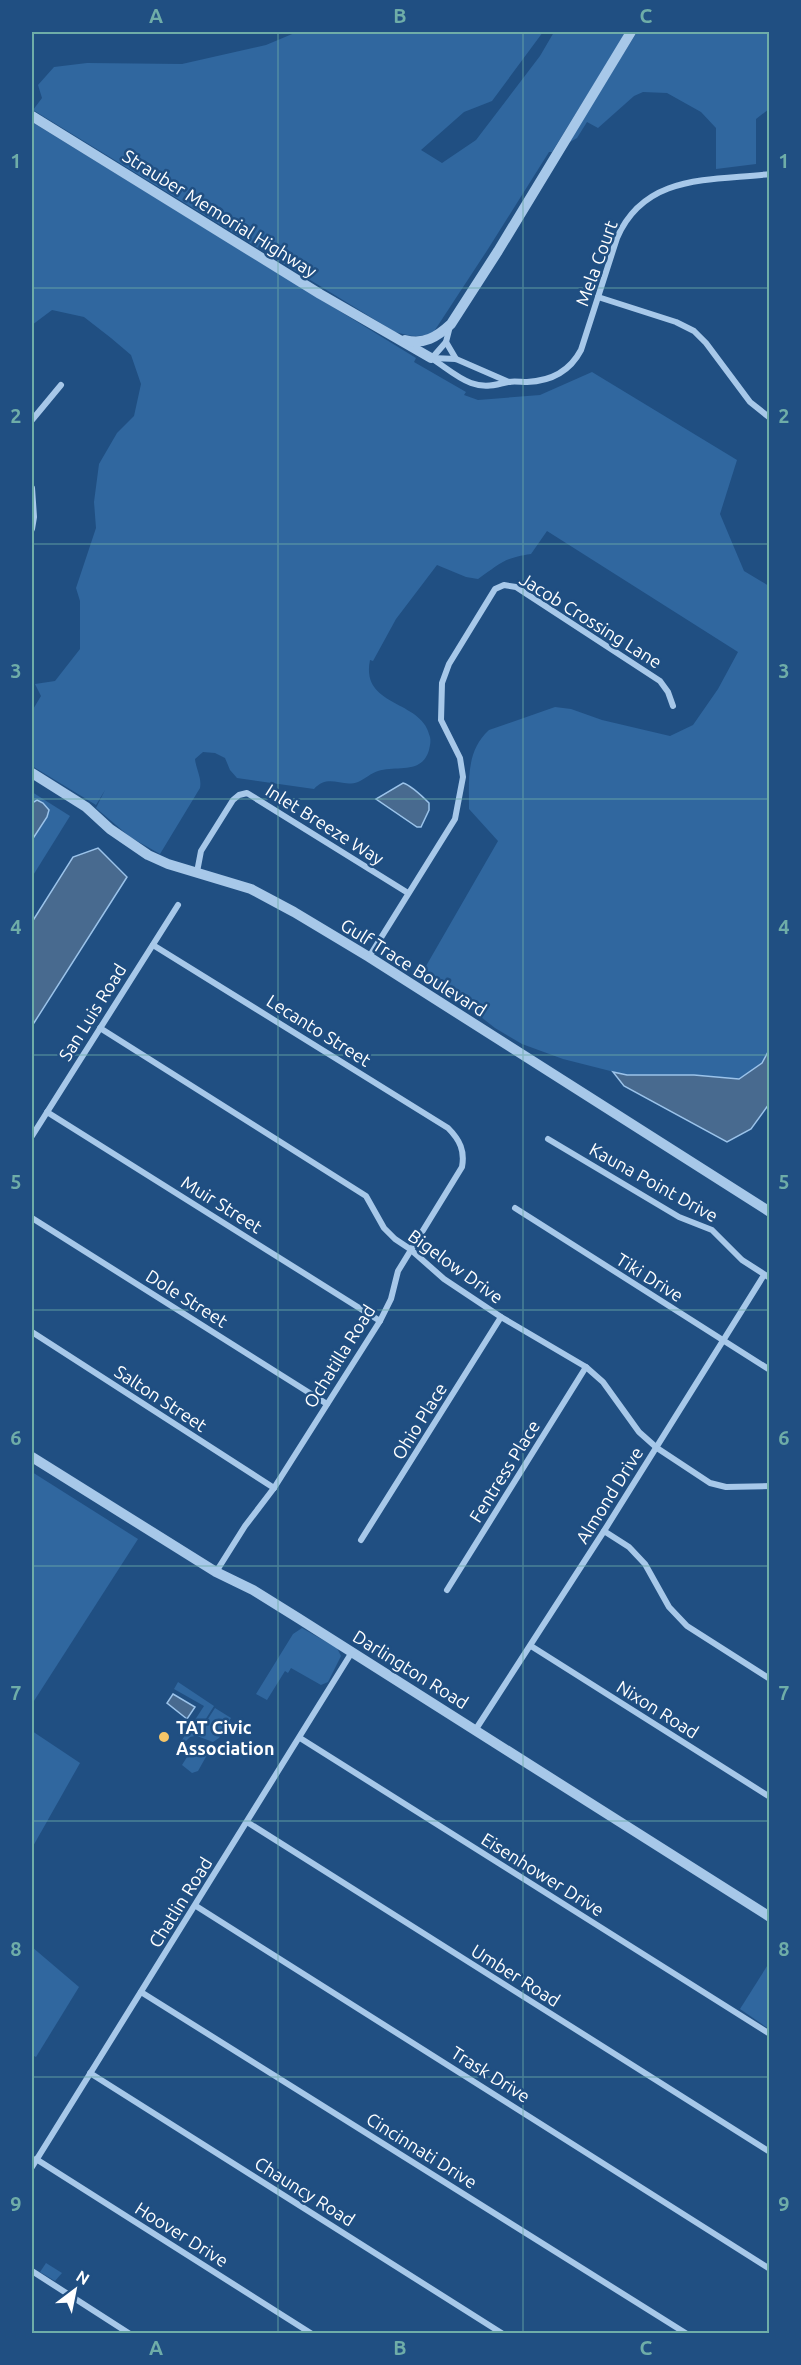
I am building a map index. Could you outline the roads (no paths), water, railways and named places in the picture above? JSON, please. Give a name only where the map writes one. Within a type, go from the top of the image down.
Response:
[{"type":"street","name":"Strauber Memorial Highway","points":[[32,116],[392,337],[431,358],[446,342],[451,324],[631,32]]},
{"type":"street","name":"Mela Court","points":[[431,358],[470,383],[495,386],[509,382],[541,381],[558,375],[566,369],[581,350],[621,230],[629,217],[646,199],[677,184],[770,174]]},
{"type":"street","points":[[598,297],[676,322],[694,331],[706,343],[750,402],[770,418]]},
{"type":"street","name":"Strauber Memorial Highway","points":[[392,337],[409,342],[422,342],[435,337],[451,324]]},
{"type":"street","points":[[446,342],[456,359]]},
{"type":"street","name":"Mela Court","points":[[431,358],[456,359],[509,382]]},
{"type":"street","points":[[32,420],[61,385]]},
{"type":"street","points":[[32,488],[34,517],[32,529]]},
{"type":"street","name":"Jacob Crossing Lane","points":[[369,957],[456,819],[463,777],[460,758],[441,720],[442,683],[449,664],[495,589],[504,585],[516,587],[660,681],[668,692],[673,706]]},
{"type":"street","name":"Gulf Trace Boulevard","points":[[32,773],[86,807],[110,829],[148,855],[168,864],[230,881],[262,894],[369,957],[770,1212]]},
{"type":"street","name":"Inlet Breeze Way","points":[[197,872],[201,850],[233,800],[247,793],[408,893]]},
{"type":"street","name":"San Luis Road","points":[[32,1136],[178,905]]},
{"type":"street","name":"Lecanto Street","points":[[153,945],[448,1128],[456,1136],[462,1148]]},
{"type":"street","name":"Bigelow Drive","points":[[100,1028],[356,1188],[366,1196],[384,1228],[394,1239],[410,1249],[444,1279],[501,1317],[586,1367],[603,1382],[639,1432],[657,1448],[710,1483],[726,1486],[770,1485]]},
{"type":"street","name":"Muir Street","points":[[47,1112],[380,1321]]},
{"type":"street","name":"Kauna Point Drive","points":[[548,1139],[679,1217],[712,1230],[742,1260],[767,1276]]},
{"type":"street","name":"Ochatilla Road","points":[[216,1572],[245,1526],[274,1488],[380,1321],[391,1299],[398,1271],[462,1167],[464,1156],[462,1148]]},
{"type":"street","name":"Tiki Drive","points":[[515,1209],[770,1370]]},
{"type":"street","name":"Dole Street","points":[[32,1218],[327,1404]]},
{"type":"street","name":"Almond Drive","points":[[476,1729],[531,1646],[723,1341],[767,1276]]},
{"type":"street","name":"Ohio Place","points":[[361,1540],[501,1317]]},
{"type":"street","name":"Salton Street","points":[[32,1332],[274,1488]]},
{"type":"street","name":"Fentress Place","points":[[447,1590],[586,1367]]},
{"type":"street","name":"Darlington Road","points":[[32,1457],[216,1572],[253,1590],[770,1917]]},
{"type":"street","points":[[604,1531],[629,1547],[645,1564],[669,1607],[687,1626],[770,1679]]},
{"type":"street","name":"Nixon Road","points":[[531,1646],[770,1797]]},
{"type":"street","name":"Chatlin Road","points":[[32,2167],[352,1652]]},
{"type":"street","name":"Eisenhower Drive","points":[[300,1738],[770,2034]]},
{"type":"street","name":"Umber Road","points":[[247,1822],[770,2152]]},
{"type":"street","name":"Trask Drive","points":[[196,1906],[770,2268]]},
{"type":"street","name":"Cincinnati Drive","points":[[141,1992],[687,2334]]},
{"type":"street","name":"Chauncy Road","points":[[90,2073],[503,2334]]},
{"type":"street","name":"Hoover Drive","points":[[36,2159],[312,2334]]},
{"type":"street","points":[[32,2271],[130,2334]]},
{"type":"place","name":"TAT Civic Association","points":[[164,1737]]}]
